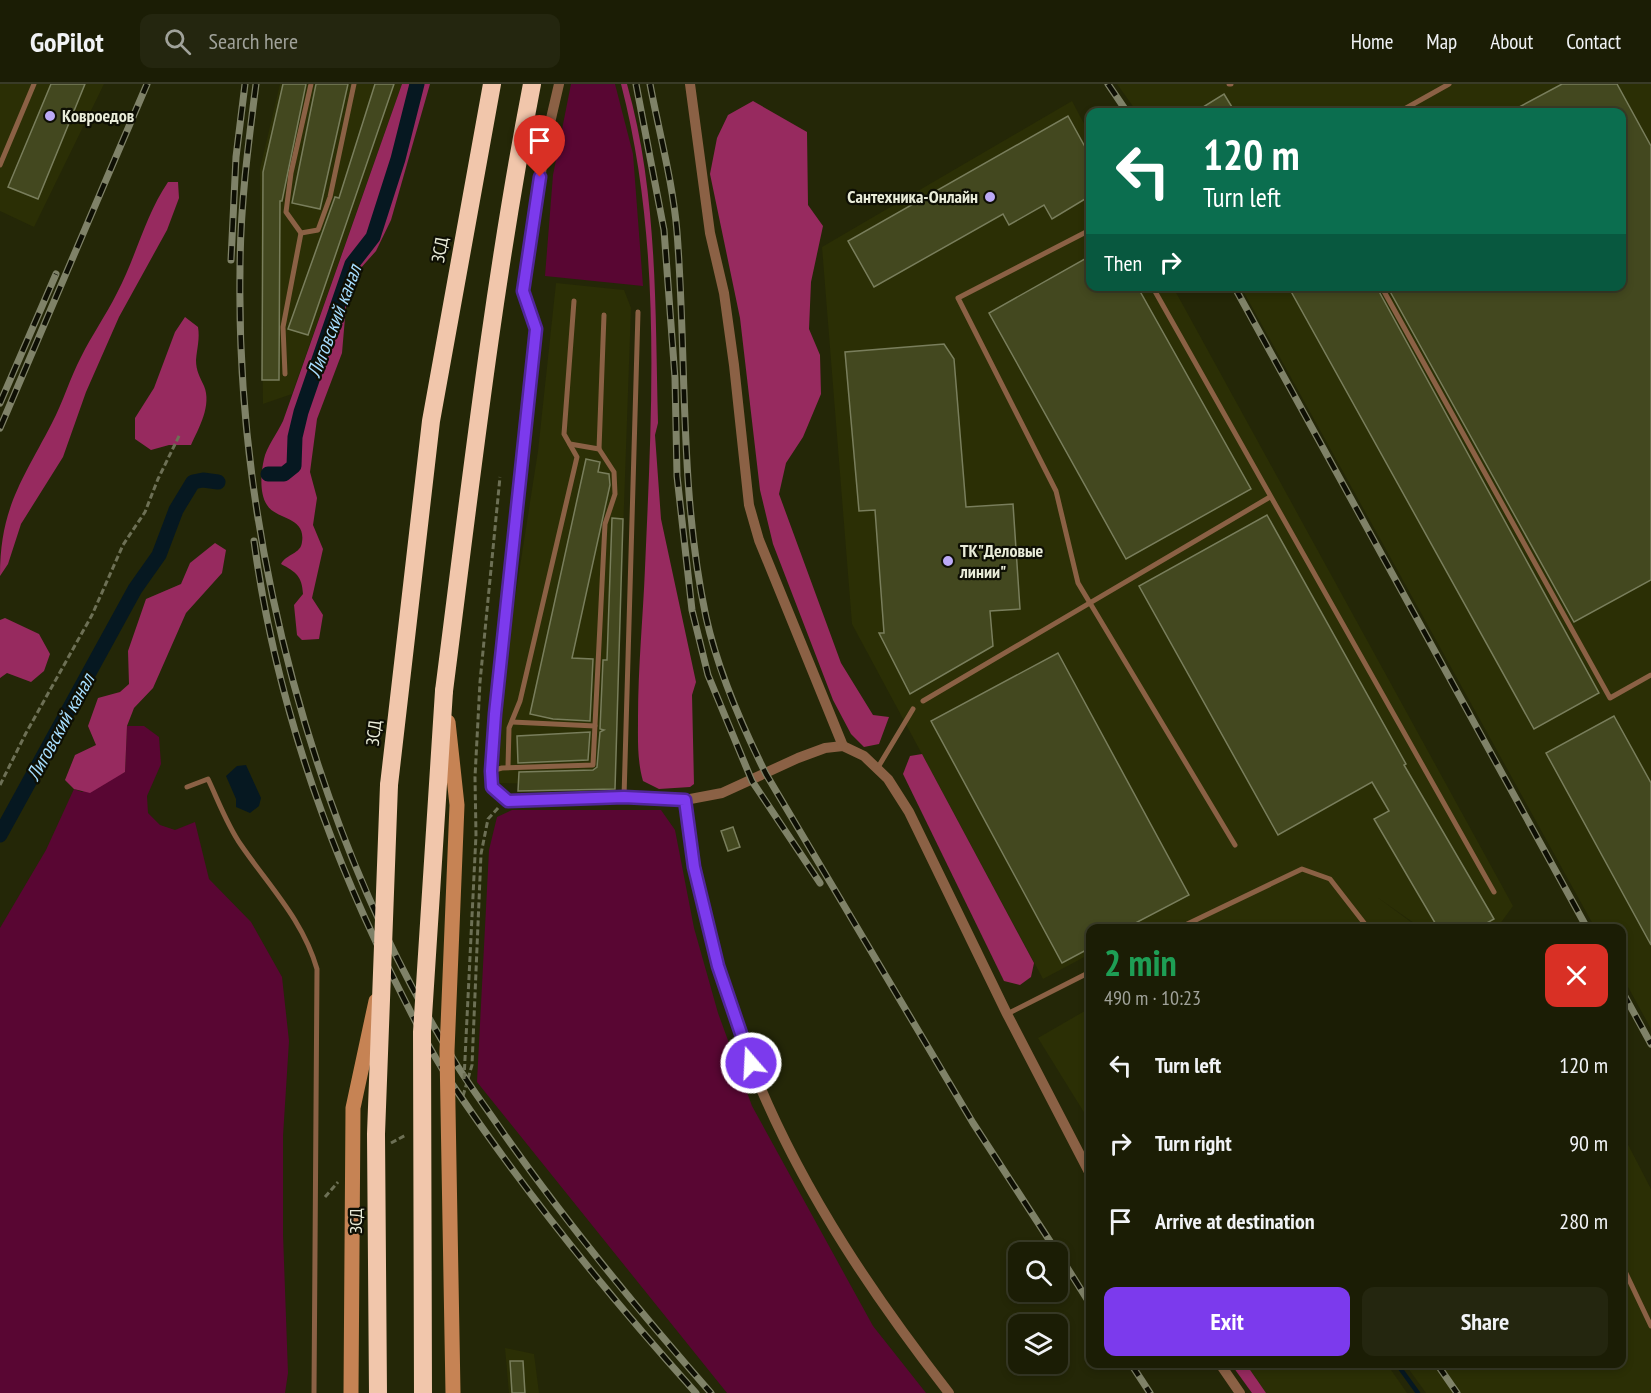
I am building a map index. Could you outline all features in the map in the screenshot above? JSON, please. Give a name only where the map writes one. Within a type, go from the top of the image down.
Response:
[{"type":"highway","name":"ЗСД","points":[[378,1393],[376,1134],[389,785],[431,421],[492,84]]},
{"type":"highway","points":[[423,1393],[422,1032],[444,691],[482,394],[514,180],[532,84]]},
{"type":"main road","points":[[444,691],[457,805],[447,1051],[453,1393]]},
{"type":"main road","points":[[351,1393],[353,1108],[382,972]]},
{"type":"street","points":[[559,84],[546,140],[523,291],[536,329],[491,771],[492,787],[508,801],[624,797],[685,800],[722,793],[825,748],[843,746],[864,756],[888,779],[909,812],[1007,1014],[1086,1166]]},
{"type":"street","points":[[690,84],[710,233],[724,293],[749,505],[759,540],[843,746]]},
{"type":"street","points":[[685,800],[694,867],[718,966],[759,1084],[798,1164],[846,1247],[882,1304],[949,1393]]},
{"type":"street","points":[[1223,1368],[1240,1393]]},
{"type":"lane","points":[[0,165],[34,84]]},
{"type":"lane","points":[[285,374],[283,327],[301,232],[286,212],[291,173],[311,84]]},
{"type":"lane","points":[[301,232],[318,230],[326,208],[354,84]]},
{"type":"lane","points":[[1406,108],[1449,84]]},
{"type":"lane","points":[[1086,232],[958,298],[1056,491],[1078,583],[1235,845]]},
{"type":"lane","points":[[1155,291],[1494,892]]},
{"type":"lane","points":[[1384,291],[1610,698],[1651,675]]},
{"type":"lane","points":[[508,767],[512,722],[520,701],[577,457],[564,434],[574,301]]},
{"type":"lane","points":[[624,797],[638,312]]},
{"type":"lane","points":[[491,771],[508,767],[593,765],[605,524],[615,494],[614,472],[599,449],[604,315]]},
{"type":"lane","points":[[570,444],[599,449]]},
{"type":"lane","points":[[923,701],[1270,497]]},
{"type":"lane","points":[[877,769],[913,709]]},
{"type":"lane","points":[[512,722],[595,726]]},
{"type":"lane","points":[[187,787],[208,778],[238,842],[297,920],[310,945],[317,969],[314,1393]]},
{"type":"lane","points":[[1187,924],[1302,869],[1330,879],[1365,924]]},
{"type":"lane","points":[[1007,1014],[1086,974]]},
{"type":"lane","points":[[1626,1273],[1651,1326]]},
{"type":"path","points":[[0,785],[35,716],[92,615],[123,546],[145,512],[180,434]]},
{"type":"path","points":[[500,477],[480,682],[475,777],[476,835],[463,1100],[472,1065],[481,854],[488,819],[508,801]]},
{"type":"shaded area","points":[[0,84],[104,84],[34,227],[0,211]]},
{"type":"shaded area","points":[[280,84],[402,84],[292,394],[263,404],[260,169]]},
{"type":"shaded area","points":[[402,84],[430,84],[391,220],[376,251],[359,270],[346,306],[342,353],[317,419],[310,472],[317,498],[313,525],[323,549],[312,598],[323,615],[319,639],[302,640],[297,635],[294,605],[303,594],[300,579],[281,564],[299,549],[302,534],[295,523],[271,510],[264,500],[263,464],[267,450],[283,421]]},
{"type":"shaded area","points":[[571,84],[615,84],[633,154],[643,286],[545,276],[553,175]]},
{"type":"shaded area","points":[[621,84],[627,84],[637,125],[650,210],[658,423],[655,435],[661,519],[696,682],[692,695],[694,784],[690,787],[659,789],[643,781],[639,757],[639,680],[650,447],[651,324],[643,203],[634,143]]},
{"type":"shaded area","points":[[1117,84],[1651,84],[1651,1029],[1626,983],[1626,924],[1593,924],[1243,291],[1626,291],[1626,108],[1134,108]]},
{"type":"shaded area","points":[[753,101],[807,132],[808,205],[823,226],[811,282],[809,329],[820,355],[821,394],[803,437],[786,463],[779,494],[841,663],[873,715],[889,717],[879,744],[864,747],[851,734],[833,700],[773,544],[760,490],[740,318],[710,174],[717,138],[728,115]]},
{"type":"shaded area","points":[[1072,101],[1086,127],[1086,291],[1175,291],[1513,906],[1500,924],[1415,924],[1377,897],[1414,924],[1086,924],[1086,956],[1043,979],[852,624],[822,247]]},
{"type":"shaded area","points":[[168,182],[178,182],[179,198],[167,230],[119,317],[86,392],[63,457],[21,524],[8,564],[0,576],[4,532],[22,479],[56,415],[81,357],[124,279],[153,209]]},
{"type":"shaded area","points":[[556,283],[624,290],[631,308],[614,785],[495,783],[511,624],[538,451]]},
{"type":"shaded area","points":[[185,317],[198,327],[196,364],[206,393],[206,409],[191,445],[169,445],[151,450],[135,439],[135,418],[154,388],[175,332]]},
{"type":"shaded area","points":[[215,543],[226,550],[222,573],[186,613],[153,688],[134,708],[127,726],[125,772],[90,793],[74,789],[65,780],[75,755],[96,745],[88,726],[98,698],[120,692],[129,684],[128,651],[146,599],[181,584],[190,563]]},
{"type":"shaded area","points":[[5,618],[39,634],[50,654],[44,671],[31,682],[7,673],[0,678],[0,620]]},
{"type":"shaded area","points":[[127,726],[144,726],[159,737],[161,764],[147,796],[148,813],[160,825],[175,830],[195,822],[209,879],[251,922],[282,977],[289,1041],[283,1136],[283,1234],[288,1373],[285,1393],[0,1393],[0,928],[46,850],[74,789],[82,792],[125,772]]},
{"type":"shaded area","points":[[922,754],[1034,963],[1031,977],[1020,985],[1004,981],[903,774],[910,756]]},
{"type":"shaded area","points":[[512,810],[661,810],[675,830],[694,928],[718,1013],[752,1106],[873,1326],[926,1393],[727,1393],[477,1082],[489,850],[497,817]]},
{"type":"shaded area","points":[[1086,1010],[1086,1116],[1038,1038]]},
{"type":"shaded area","points":[[1626,1141],[1651,1189],[1651,1393],[1426,1393],[1408,1368],[1626,1368]]},
{"type":"shaded area","points":[[505,1348],[534,1354],[539,1393],[509,1393]]},
{"type":"shaded area","points":[[1234,1368],[1249,1368],[1266,1393],[1252,1393]]},
{"type":"shaded area","points":[[1249,1368],[1390,1368],[1407,1393],[1266,1393]]},
{"type":"water","points":[[246,765],[261,798],[259,806],[250,813],[236,807],[236,799],[226,776],[237,766]]},
{"type":"building","points":[[51,84],[85,84],[38,199],[8,187]]},
{"type":"building","points":[[283,84],[306,84],[282,201],[280,201],[279,380],[262,380],[263,172]]},
{"type":"building","points":[[316,84],[348,84],[320,209],[292,203]]},
{"type":"building","points":[[375,84],[394,84],[308,335],[288,329],[335,197],[339,198]]},
{"type":"building","points":[[1562,84],[1617,84],[1651,146],[1651,580],[1574,622],[1390,291],[1626,291],[1626,108],[1517,108]]},
{"type":"building","points":[[1224,94],[1233,108],[1201,108]]},
{"type":"building","points":[[1068,116],[1086,149],[1086,198],[1052,219],[1044,205],[1009,225],[1003,214],[874,287],[848,241]]},
{"type":"building","points":[[1086,258],[1086,291],[1140,291],[1251,489],[1126,559],[989,313]]},
{"type":"building","points":[[1291,291],[1379,291],[1599,693],[1534,729]]},
{"type":"building","points":[[944,344],[954,359],[966,507],[1013,504],[1020,609],[990,611],[993,646],[910,694],[879,633],[884,633],[875,510],[859,511],[845,352]]},
{"type":"building","points":[[586,459],[600,462],[598,472],[609,474],[610,485],[572,658],[593,659],[590,721],[553,719],[530,714]]},
{"type":"building","points":[[1267,515],[1406,764],[1404,765],[1494,919],[1485,924],[1436,924],[1374,819],[1389,811],[1372,782],[1278,835],[1139,586]]},
{"type":"building","points":[[612,518],[623,519],[615,789],[518,791],[519,772],[593,770],[597,767],[600,732],[604,730],[600,729],[603,660],[607,660]]},
{"type":"building","points":[[1058,653],[1189,895],[1134,924],[1086,924],[1086,950],[1062,963],[931,721]]},
{"type":"building","points":[[1614,716],[1651,783],[1651,945],[1546,753]]},
{"type":"building","points":[[590,732],[588,760],[518,763],[517,736]]},
{"type":"building","points":[[733,827],[740,847],[728,851],[721,831]]},
{"type":"building","points":[[510,1361],[523,1361],[525,1393],[512,1393]]},
{"type":"waterway","name":"Лиговский канал","points":[[268,474],[284,474],[294,466],[295,437],[301,412],[352,264],[373,237],[398,159],[417,84]]},
{"type":"waterway","name":"Лиговский канал","points":[[0,835],[135,589],[159,555],[176,510],[193,482],[203,480],[218,482]]},
{"type":"waterway","points":[[1400,1368],[1418,1393]]},
{"type":"railway","points":[[0,428],[147,84]]},
{"type":"railway","points":[[231,260],[236,157],[245,84]]},
{"type":"railway","points":[[256,84],[247,154],[240,247],[242,373],[252,476],[269,579],[293,682],[324,782],[361,880],[405,974],[461,1071],[528,1168],[578,1234],[630,1299],[711,1393]]},
{"type":"railway","points":[[636,84],[664,230],[675,378],[677,476],[692,610],[708,675],[752,781],[820,883]]},
{"type":"railway","points":[[650,84],[669,176],[677,232],[691,522],[706,617],[724,677],[739,717],[766,774],[973,1123],[1050,1242]]},
{"type":"railway","points":[[1108,84],[1124,108]]},
{"type":"railway","points":[[0,403],[56,274]]},
{"type":"railway","points":[[1237,291],[1585,924]]},
{"type":"railway","points":[[254,541],[274,652],[304,761],[343,867],[411,1012],[450,1081],[507,1162],[630,1318],[696,1393]]},
{"type":"railway","points":[[1626,998],[1651,1044]]},
{"type":"railway","points":[[1068,1269],[1086,1298]]},
{"type":"railway","points":[[1134,1368],[1150,1393]]},
{"type":"railway","points":[[1440,1368],[1457,1393]]},
{"type":"place","name":"Ковроедов","points":[[50,116]]},
{"type":"place","name":"Сантехника-Онлайн","points":[[990,197]]},
{"type":"place","name":"ТК\"Деловые линии\"","points":[[948,561]]},
{"type":"route","points":[[540,177],[523,291],[536,329],[495,714],[492,787],[499,796],[508,801],[624,797],[685,800],[694,867],[718,966],[751,1063]]}]
